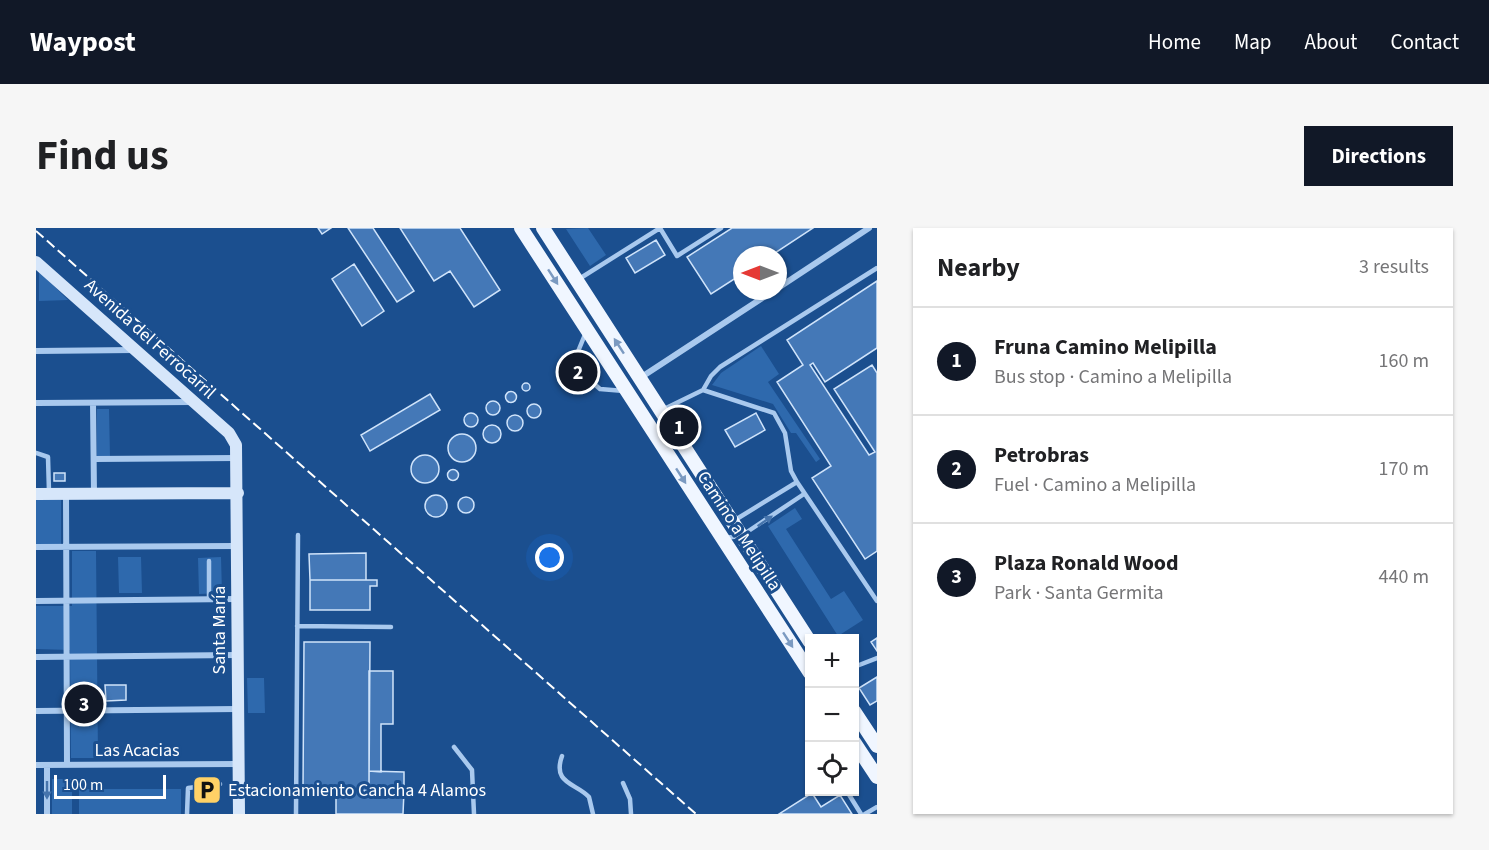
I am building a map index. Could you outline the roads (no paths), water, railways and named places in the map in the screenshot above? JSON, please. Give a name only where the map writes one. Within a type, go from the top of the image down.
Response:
[{"type":"main road","name":"Camino a Melipilla","points":[[521,228],[805,665]]},
{"type":"main road","name":"Camino a Melipilla","points":[[543,228],[805,634]]},
{"type":"main road","points":[[859,717],[877,746]]},
{"type":"main road","points":[[859,748],[877,777]]},
{"type":"street","points":[[787,282],[858,231],[869,228]]},
{"type":"street","name":"Avenida del Ferrocarril","points":[[36,262],[229,433],[237,452]]},
{"type":"street","points":[[640,378],[759,300]]},
{"type":"street","points":[[36,351],[135,350]]},
{"type":"street","points":[[36,403],[194,402]]},
{"type":"street","points":[[93,403],[94,494]]},
{"type":"street","points":[[94,459],[237,452]]},
{"type":"street","name":"Santa María","points":[[237,452],[239,814]]},
{"type":"street","points":[[36,494],[238,493]]},
{"type":"street","points":[[66,494],[67,765]]},
{"type":"street","points":[[36,548],[237,546]]},
{"type":"street","points":[[36,601],[237,599]]},
{"type":"street","points":[[36,657],[237,655]]},
{"type":"street","points":[[36,711],[238,709]]},
{"type":"street","name":"Las Acacias","points":[[36,765],[238,764]]},
{"type":"street","points":[[47,765],[47,814]]},
{"type":"lane","points":[[577,280],[660,228],[677,256],[721,228]]},
{"type":"lane","points":[[661,411],[703,390],[711,376],[720,367],[877,268]]},
{"type":"lane","points":[[577,365],[577,354],[587,330]]},
{"type":"lane","points":[[585,376],[589,382],[600,389],[627,391]]},
{"type":"lane","points":[[703,390],[774,414],[787,438],[790,471],[796,482],[877,601]]},
{"type":"lane","points":[[36,453],[45,454],[48,458],[49,494]]},
{"type":"lane","points":[[732,522],[796,482]]},
{"type":"lane","points":[[722,538],[741,536],[804,494]]},
{"type":"lane","points":[[296,814],[298,535]]},
{"type":"lane","points":[[209,561],[209,599]]},
{"type":"lane","points":[[297,626],[391,627]]},
{"type":"lane","points":[[859,665],[877,658]]},
{"type":"lane","points":[[454,747],[472,770],[474,814]]},
{"type":"lane","points":[[562,756],[562,775],[567,784],[589,797],[592,814]]},
{"type":"lane","points":[[623,783],[630,799],[631,814]]},
{"type":"lane","points":[[187,814],[187,792],[191,786],[220,784]]},
{"type":"lane","points":[[850,796],[863,814],[877,807]]},
{"type":"railway","points":[[36,231],[696,814]]},
{"type":"place","name":"Petrobras","points":[[578,372]]},
{"type":"place","name":"Fruna Camino Melipilla","points":[[679,427]]},
{"type":"place","name":"Plaza Ronald Wood","points":[[84,704]]},
{"type":"place","name":"Estacionamiento Cancha 4 Alamos","points":[[207,790]]}]
